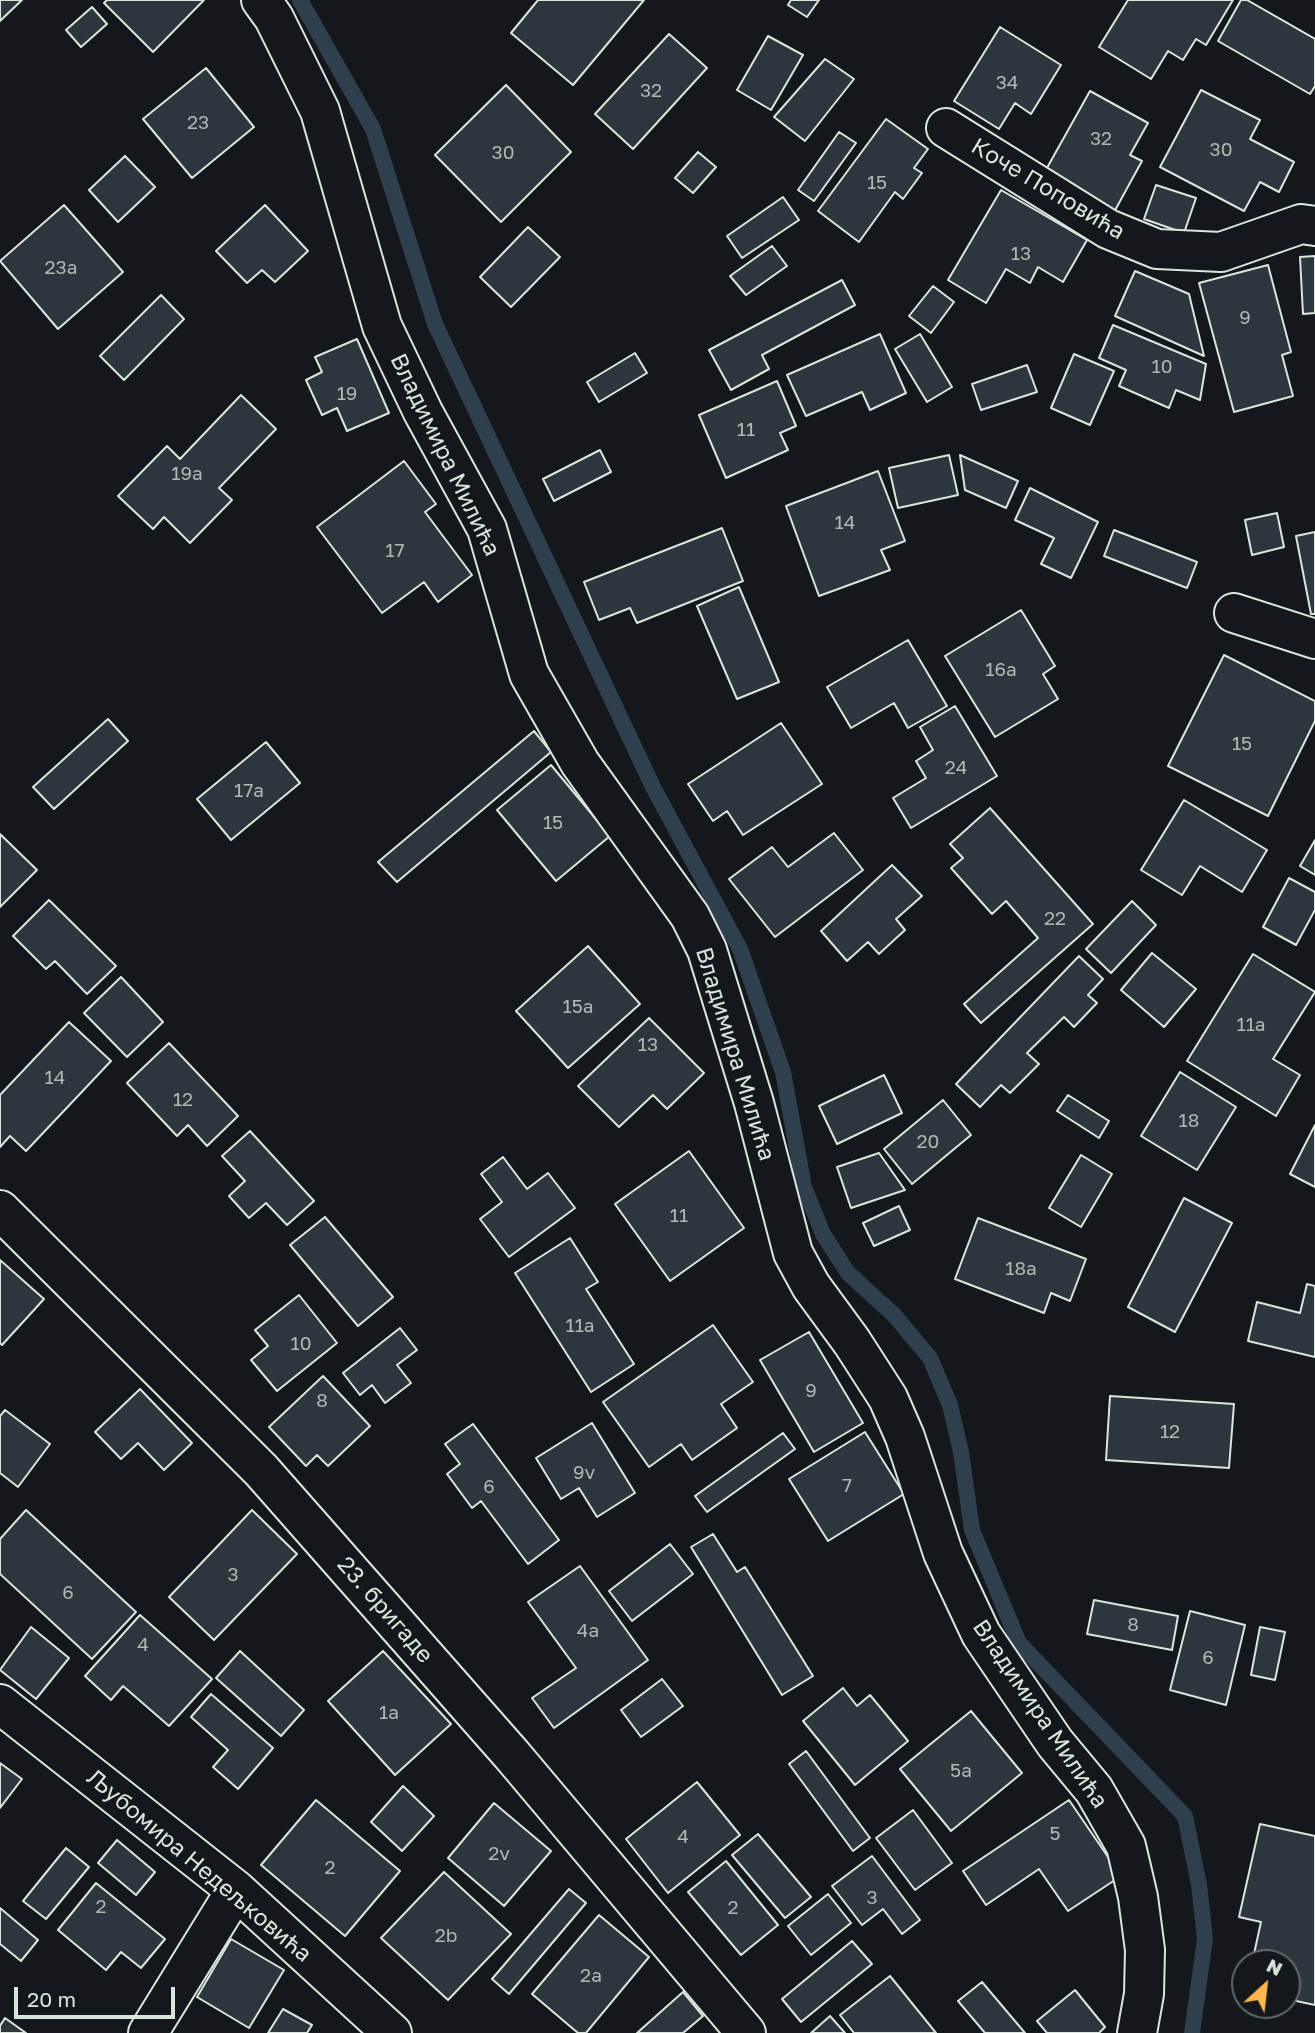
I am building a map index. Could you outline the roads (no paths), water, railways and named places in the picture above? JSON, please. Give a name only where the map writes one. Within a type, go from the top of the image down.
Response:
[{"type":"street","name":"Владимира Милића","points":[[261,0],[274,18],[320,111],[382,326],[423,412],[487,529],[529,674],[580,764],[690,916],[707,950],[754,1103],[793,1253],[811,1286],[888,1398],[905,1437],[943,1553],[981,1634],[1055,1742],[1094,1790],[1126,1846],[1138,1897],[1145,1950],[1144,1994],[1137,2033]]},
{"type":"street","name":"Коче Поповића","points":[[946,128],[1108,229],[1157,249],[1221,252],[1301,224],[1315,226]]},
{"type":"street","points":[[1234,613],[1315,639]]},
{"type":"street","name":"23. бригаде","points":[[0,1210],[261,1470],[512,1755],[746,2033]]},
{"type":"street","name":"Љубомира Недељковића","points":[[0,1704],[236,1890],[392,2033]]},
{"type":"street","points":[[148,2033],[236,1890]]},
{"type":"waterway","points":[[300,0],[373,129],[435,324],[653,787],[740,949],[783,1072],[804,1187],[823,1234],[848,1273],[894,1315],[930,1358],[950,1405],[961,1452],[972,1530],[1019,1643],[1185,1816],[1199,1885],[1205,1939],[1192,2033]]}]
